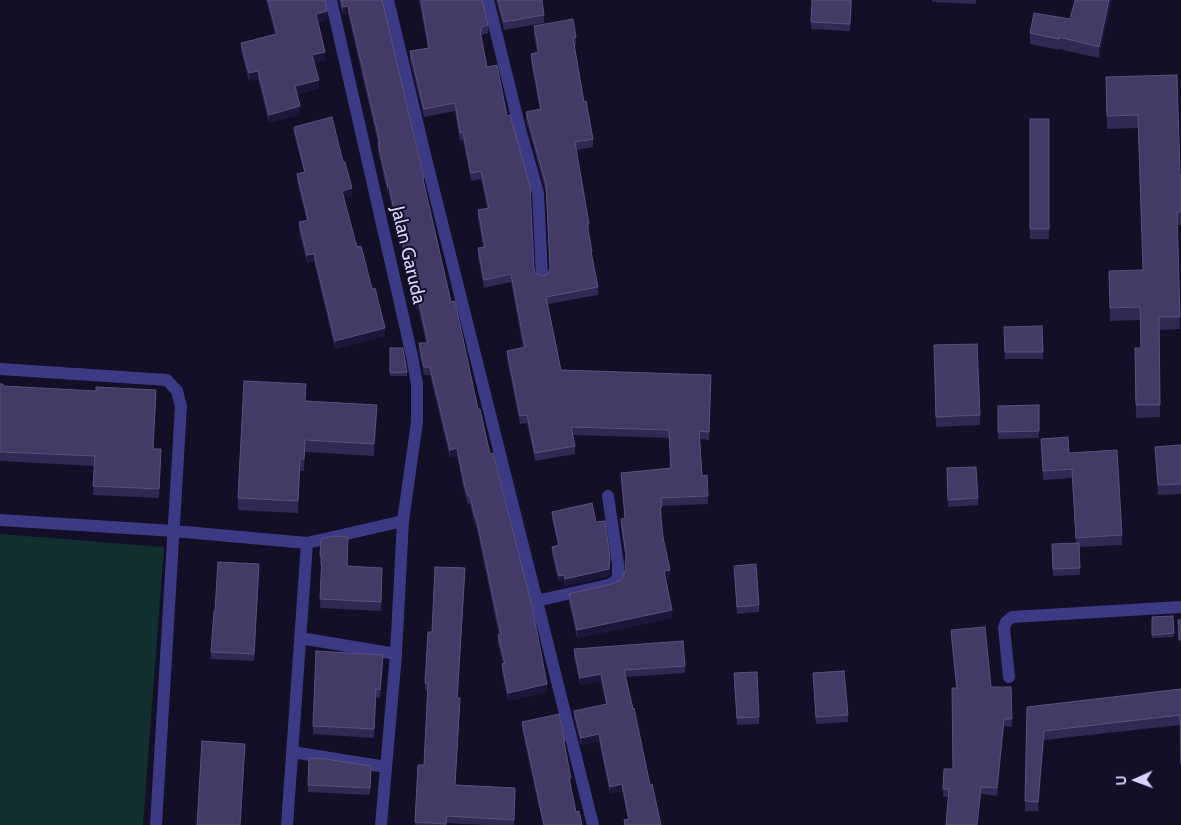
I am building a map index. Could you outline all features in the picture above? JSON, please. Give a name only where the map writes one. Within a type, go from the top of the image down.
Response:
[{"type":"street","name":"Jalan Garuda","points":[[331,0],[410,347],[416,384],[417,422],[403,521],[396,654],[381,825]]},
{"type":"street","points":[[388,0],[593,825]]},
{"type":"street","points":[[488,0],[538,193],[542,276]]},
{"type":"street","points":[[0,369],[167,380],[177,391],[181,406],[156,825]]},
{"type":"street","points":[[536,601],[615,582],[618,576],[618,564],[608,496]]},
{"type":"street","points":[[0,520],[174,531],[307,544],[403,521]]},
{"type":"street","points":[[287,825],[307,544]]},
{"type":"street","points":[[1009,676],[1004,628],[1006,622],[1012,617],[1181,607]]},
{"type":"street","points":[[300,638],[396,654]]},
{"type":"street","points":[[292,752],[386,767]]},
{"type":"green space","points":[[0,534],[164,547],[143,825],[0,825]]},
{"type":"building","points":[[268,0],[325,0],[327,11],[316,14],[325,52],[312,55],[319,80],[295,86],[300,106],[269,115],[258,71],[249,73],[241,43],[277,34]]},
{"type":"building","points":[[341,0],[382,0],[451,302],[455,301],[478,409],[480,409],[490,454],[493,453],[532,606],[547,684],[508,693],[502,664],[505,663],[498,635],[501,634],[476,517],[470,496],[468,496],[465,487],[457,448],[450,450],[430,367],[424,367],[419,343],[428,343],[419,302],[417,302],[388,187],[378,143],[380,143],[348,6],[343,7]]},
{"type":"building","points":[[421,0],[482,0],[488,25],[481,27],[482,31],[480,31],[487,67],[497,65],[507,116],[510,115],[530,186],[534,268],[535,273],[543,276],[547,275],[550,268],[546,184],[526,112],[541,109],[531,54],[539,52],[534,26],[573,19],[576,37],[573,38],[584,102],[586,101],[593,139],[575,142],[598,287],[546,297],[561,370],[711,375],[709,432],[699,431],[702,476],[707,475],[708,496],[661,498],[663,537],[670,570],[664,571],[672,610],[577,630],[569,594],[619,581],[625,571],[626,555],[621,519],[625,518],[621,473],[671,468],[669,430],[571,427],[575,446],[535,453],[527,415],[520,416],[507,351],[525,347],[511,274],[484,280],[478,248],[485,247],[478,210],[489,208],[481,171],[471,173],[463,132],[460,133],[455,103],[424,109],[410,51],[429,48]]},
{"type":"building","points":[[498,0],[542,0],[544,15],[504,22]]},
{"type":"building","points":[[812,0],[851,0],[850,24],[811,22]]},
{"type":"building","points":[[1075,0],[1109,0],[1099,47],[1059,37],[1059,39],[1030,33],[1034,13],[1070,19]]},
{"type":"building","points":[[1177,75],[1181,175],[1181,212],[1177,212],[1180,317],[1159,317],[1160,405],[1136,405],[1135,348],[1141,348],[1140,307],[1110,308],[1109,271],[1143,270],[1138,115],[1107,116],[1106,77]]},
{"type":"building","points":[[332,117],[343,162],[345,162],[352,188],[342,191],[357,247],[361,246],[372,289],[375,288],[385,328],[335,341],[314,254],[307,255],[299,222],[308,220],[297,174],[305,172],[294,127]]},
{"type":"building","points":[[1030,119],[1049,119],[1049,229],[1030,229]]},
{"type":"building","points":[[1042,326],[1043,352],[1005,352],[1004,327]]},
{"type":"building","points":[[977,344],[980,415],[936,417],[934,345]]},
{"type":"building","points":[[390,348],[403,348],[407,372],[390,373]]},
{"type":"building","points":[[244,381],[306,384],[305,401],[377,405],[374,444],[305,440],[304,459],[300,459],[298,501],[238,498]]},
{"type":"building","points":[[0,384],[3,384],[3,386],[96,391],[96,387],[156,390],[153,449],[161,449],[159,489],[93,486],[95,456],[0,452]]},
{"type":"building","points":[[1039,405],[1039,431],[998,432],[998,406]]},
{"type":"building","points":[[1068,437],[1069,453],[1117,450],[1122,535],[1076,538],[1072,469],[1043,471],[1041,439]]},
{"type":"building","points":[[1181,445],[1181,484],[1158,485],[1155,447]]},
{"type":"building","points":[[976,467],[978,498],[948,500],[947,468]]},
{"type":"building","points":[[592,503],[596,522],[605,521],[610,558],[609,569],[565,579],[564,575],[559,576],[552,547],[559,545],[552,512]]},
{"type":"building","points":[[333,536],[348,537],[347,566],[382,568],[381,602],[320,599],[321,539]]},
{"type":"building","points":[[1079,543],[1080,568],[1053,569],[1052,544]]},
{"type":"building","points":[[218,562],[259,564],[254,654],[211,652]]},
{"type":"building","points":[[756,564],[759,605],[737,607],[734,566]]},
{"type":"building","points":[[435,567],[465,568],[457,698],[460,698],[455,785],[515,788],[514,820],[447,816],[446,824],[415,822],[418,765],[424,765],[428,683],[425,683],[428,632],[432,632]]},
{"type":"building","points":[[1173,616],[1174,633],[1152,635],[1152,617]]},
{"type":"building","points":[[1178,620],[1181,620],[1181,640],[1179,640]]},
{"type":"building","points":[[985,627],[991,687],[1011,687],[1012,719],[1004,719],[997,788],[981,787],[977,825],[946,825],[949,789],[943,789],[944,769],[953,769],[952,688],[957,688],[951,630]]},
{"type":"building","points":[[683,641],[685,666],[624,670],[661,825],[625,825],[624,820],[629,819],[622,784],[610,787],[599,734],[581,738],[574,711],[607,704],[601,674],[580,678],[574,649]]},
{"type":"building","points":[[316,651],[383,655],[380,690],[376,689],[374,729],[313,726]]},
{"type":"building","points":[[844,671],[848,715],[816,717],[813,673]]},
{"type":"building","points":[[757,672],[759,717],[737,718],[734,673]]},
{"type":"building","points":[[1181,689],[1181,764],[1180,715],[1044,731],[1038,802],[1025,801],[1027,707]]},
{"type":"building","points":[[559,714],[576,812],[579,811],[582,825],[544,825],[522,722]]},
{"type":"building","points":[[202,741],[245,744],[240,825],[197,825]]},
{"type":"building","points":[[309,758],[371,766],[370,788],[308,785]]}]
